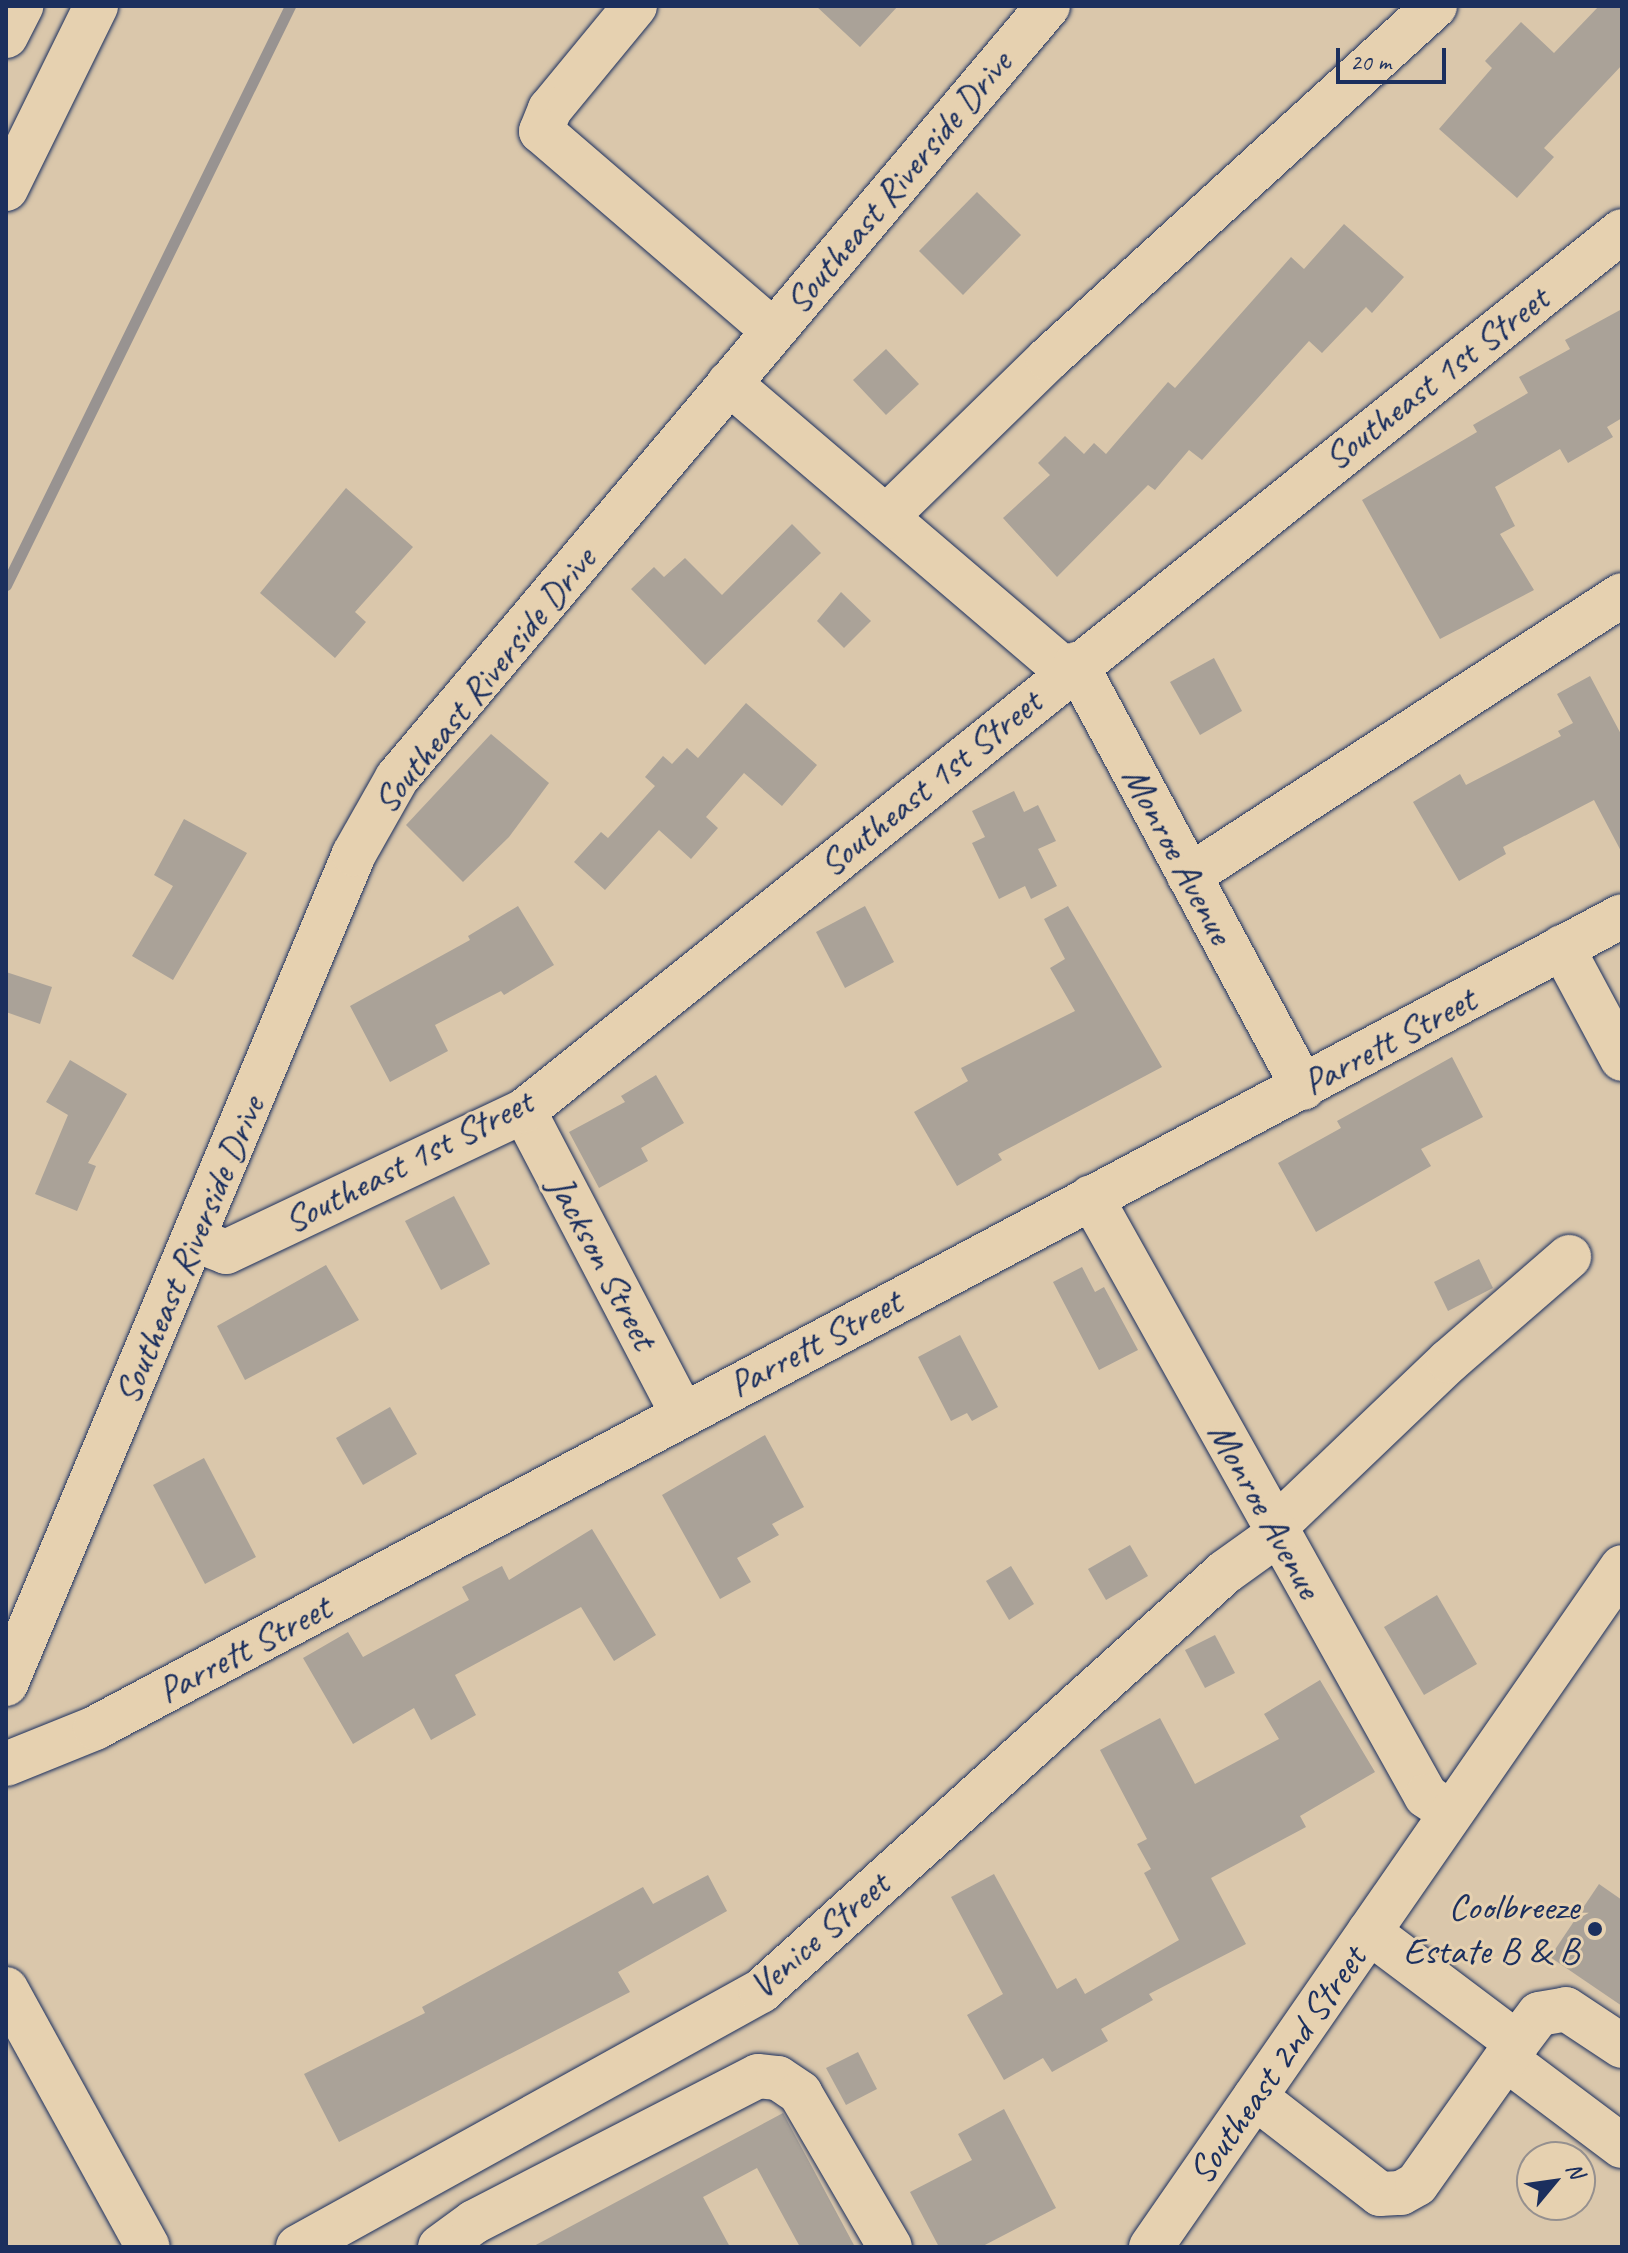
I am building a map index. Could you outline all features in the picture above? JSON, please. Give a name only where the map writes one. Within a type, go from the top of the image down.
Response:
[{"type":"main road","points":[[6,36],[21,6]]},
{"type":"main road","points":[[6,189],[96,6]]},
{"type":"main road","points":[[635,6],[550,109],[541,131],[772,330]]},
{"type":"main road","name":"Southeast Riverside Drive","points":[[6,1684],[195,1240],[354,854],[388,792],[457,703],[1048,6]]},
{"type":"main road","points":[[886,517],[1048,359],[1435,6]]},
{"type":"main road","name":"Southeast 1st Street","points":[[195,1240],[226,1252],[524,1111],[1072,668],[1622,231]]},
{"type":"main road","name":"Monroe Avenue","points":[[729,383],[886,517],[1072,668],[1303,1088]]},
{"type":"main road","points":[[1189,876],[1622,595]]},
{"type":"main road","name":"Parrett Street","points":[[6,1764],[95,1728],[682,1413],[1303,1088],[1622,916]]},
{"type":"main road","points":[[1562,947],[1622,1059]]},
{"type":"main road","name":"Jackson Street","points":[[524,1111],[682,1413]]},
{"type":"main road","name":"Monroe Avenue","points":[[1091,1197],[1426,1796],[1451,1813]]},
{"type":"main road","name":"Venice Street","points":[[298,2247],[761,1991],[1225,1572],[1276,1531],[1449,1361],[1569,1257]]},
{"type":"main road","name":"Southeast 2nd Street","points":[[1151,2247],[1622,1567]]},
{"type":"main road","points":[[1369,1932],[1622,2146]]},
{"type":"main road","points":[[6,1989],[148,2247]]},
{"type":"main road","points":[[1255,2097],[1380,2194],[1401,2193],[1417,2184],[1539,2014],[1566,2009],[1622,2046]]},
{"type":"main road","points":[[457,2234],[758,2076],[778,2078],[800,2093],[890,2247]]},
{"type":"building","points":[[816,6],[898,6],[860,47]]},
{"type":"building","points":[[1599,6],[1622,6],[1622,65],[1544,148],[1554,157],[1517,198],[1439,129],[1492,68],[1485,61],[1521,22],[1554,53]]},
{"type":"building","points":[[977,192],[1021,235],[963,295],[919,251]]},
{"type":"building","points":[[1344,224],[1404,277],[1372,313],[1366,307],[1322,353],[1309,341],[1202,460],[1189,450],[1155,490],[1148,485],[1057,577],[1003,518],[1050,475],[1038,463],[1065,436],[1084,454],[1094,443],[1106,454],[1168,382],[1175,388],[1291,257],[1304,269]]},
{"type":"building","points":[[1622,309],[1622,418],[1607,427],[1613,437],[1568,463],[1560,449],[1495,487],[1515,526],[1500,534],[1534,590],[1440,639],[1362,500],[1477,432],[1473,425],[1528,393],[1519,377],[1570,349],[1565,340]]},
{"type":"building","points":[[886,349],[919,384],[886,415],[853,380]]},
{"type":"building","points":[[346,488],[413,547],[355,612],[366,622],[335,658],[260,593]]},
{"type":"building","points":[[792,524],[821,553],[705,665],[631,589],[654,567],[664,577],[685,558],[722,595]]},
{"type":"building","points":[[841,592],[871,621],[844,648],[817,621]]},
{"type":"building","points":[[1214,658],[1242,711],[1200,735],[1170,682]]},
{"type":"building","points":[[1590,676],[1622,736],[1622,853],[1594,800],[1503,847],[1506,854],[1459,881],[1413,802],[1460,774],[1466,785],[1561,736],[1558,731],[1573,723],[1557,694]]},
{"type":"building","points":[[746,703],[817,765],[782,806],[744,773],[706,817],[718,828],[691,859],[659,830],[605,890],[574,862],[601,832],[608,838],[655,786],[645,777],[663,756],[672,764],[687,748],[698,758]]},
{"type":"building","points":[[491,734],[549,783],[509,837],[463,882],[406,825]]},
{"type":"building","points":[[1014,791],[1024,812],[1038,805],[1056,841],[1038,849],[1057,886],[1031,899],[1025,886],[999,899],[972,843],[985,837],[972,811]]},
{"type":"building","points":[[184,819],[247,853],[173,980],[132,956],[173,886],[154,875]]},
{"type":"building","points":[[518,906],[554,965],[504,995],[501,991],[435,1025],[448,1051],[390,1082],[350,1006],[470,940],[468,936]]},
{"type":"building","points":[[865,906],[894,962],[845,988],[816,932]]},
{"type":"building","points":[[1068,906],[1162,1067],[998,1154],[1002,1160],[957,1186],[914,1112],[968,1081],[961,1068],[1075,1011],[1050,968],[1065,959],[1044,919]]},
{"type":"building","points":[[6,972],[52,987],[40,1024],[6,1012]]},
{"type":"building","points":[[1452,1057],[1483,1117],[1421,1149],[1431,1166],[1316,1232],[1278,1163],[1341,1128],[1337,1121]]},
{"type":"building","points":[[70,1060],[127,1094],[88,1163],[96,1166],[77,1211],[35,1194],[68,1115],[46,1102]]},
{"type":"building","points":[[656,1075],[684,1123],[641,1148],[648,1161],[599,1188],[569,1132],[625,1102],[621,1096]]},
{"type":"building","points":[[454,1196],[490,1264],[441,1290],[405,1221]]},
{"type":"building","points":[[1479,1259],[1493,1288],[1448,1311],[1434,1282]]},
{"type":"building","points":[[326,1265],[359,1320],[245,1380],[217,1326]]},
{"type":"building","points":[[1082,1267],[1095,1292],[1104,1287],[1138,1350],[1099,1370],[1053,1282]]},
{"type":"building","points":[[960,1335],[998,1407],[972,1421],[967,1413],[951,1421],[918,1357]]},
{"type":"building","points":[[390,1407],[417,1454],[363,1485],[336,1438]]},
{"type":"building","points":[[765,1435],[804,1507],[772,1524],[779,1535],[737,1558],[751,1582],[720,1599],[662,1495]]},
{"type":"building","points":[[204,1458],[256,1557],[205,1584],[153,1485]]},
{"type":"building","points":[[592,1529],[656,1635],[614,1661],[581,1607],[455,1675],[476,1715],[431,1740],[414,1708],[353,1744],[303,1658],[348,1632],[363,1657],[469,1600],[462,1587],[502,1566],[509,1580]]},
{"type":"building","points":[[1130,1545],[1148,1576],[1106,1600],[1088,1569]]},
{"type":"building","points":[[1011,1566],[1034,1604],[1009,1620],[986,1581]]},
{"type":"building","points":[[1437,1595],[1477,1664],[1424,1695],[1384,1627]]},
{"type":"building","points":[[1215,1635],[1235,1673],[1205,1688],[1185,1650]]},
{"type":"building","points":[[1320,1680],[1375,1772],[1300,1816],[1306,1827],[1211,1878],[1246,1944],[1149,1994],[1153,2000],[1101,2029],[1108,2041],[1052,2072],[1043,2058],[1004,2080],[967,2015],[1003,1994],[951,1897],[994,1874],[1057,1989],[1076,1978],[1085,1994],[1179,1940],[1144,1873],[1151,1869],[1137,1844],[1147,1839],[1100,1750],[1160,1718],[1195,1784],[1279,1739],[1264,1714]]},
{"type":"building","points":[[708,1875],[727,1911],[618,1972],[630,1992],[339,2142],[304,2074],[425,2013],[422,2007],[643,1887],[653,1904]]},
{"type":"building","name":"Coolbreeze Estate B & B","points":[[1599,1884],[1622,1900],[1622,2006],[1550,1957]]},
{"type":"building","points":[[858,2052],[877,2089],[846,2105],[826,2068]]},
{"type":"building","points":[[1004,2109],[1056,2208],[981,2247],[939,2247],[910,2192],[972,2160],[958,2134]]},
{"type":"building","points":[[783,2113],[855,2247],[800,2247],[757,2168],[703,2197],[730,2247],[532,2247]]},
{"type":"waterway","points":[[6,585],[290,6]]},
{"type":"place","name":"Coolbreeze Estate B & B","points":[[1595,1929]]}]
